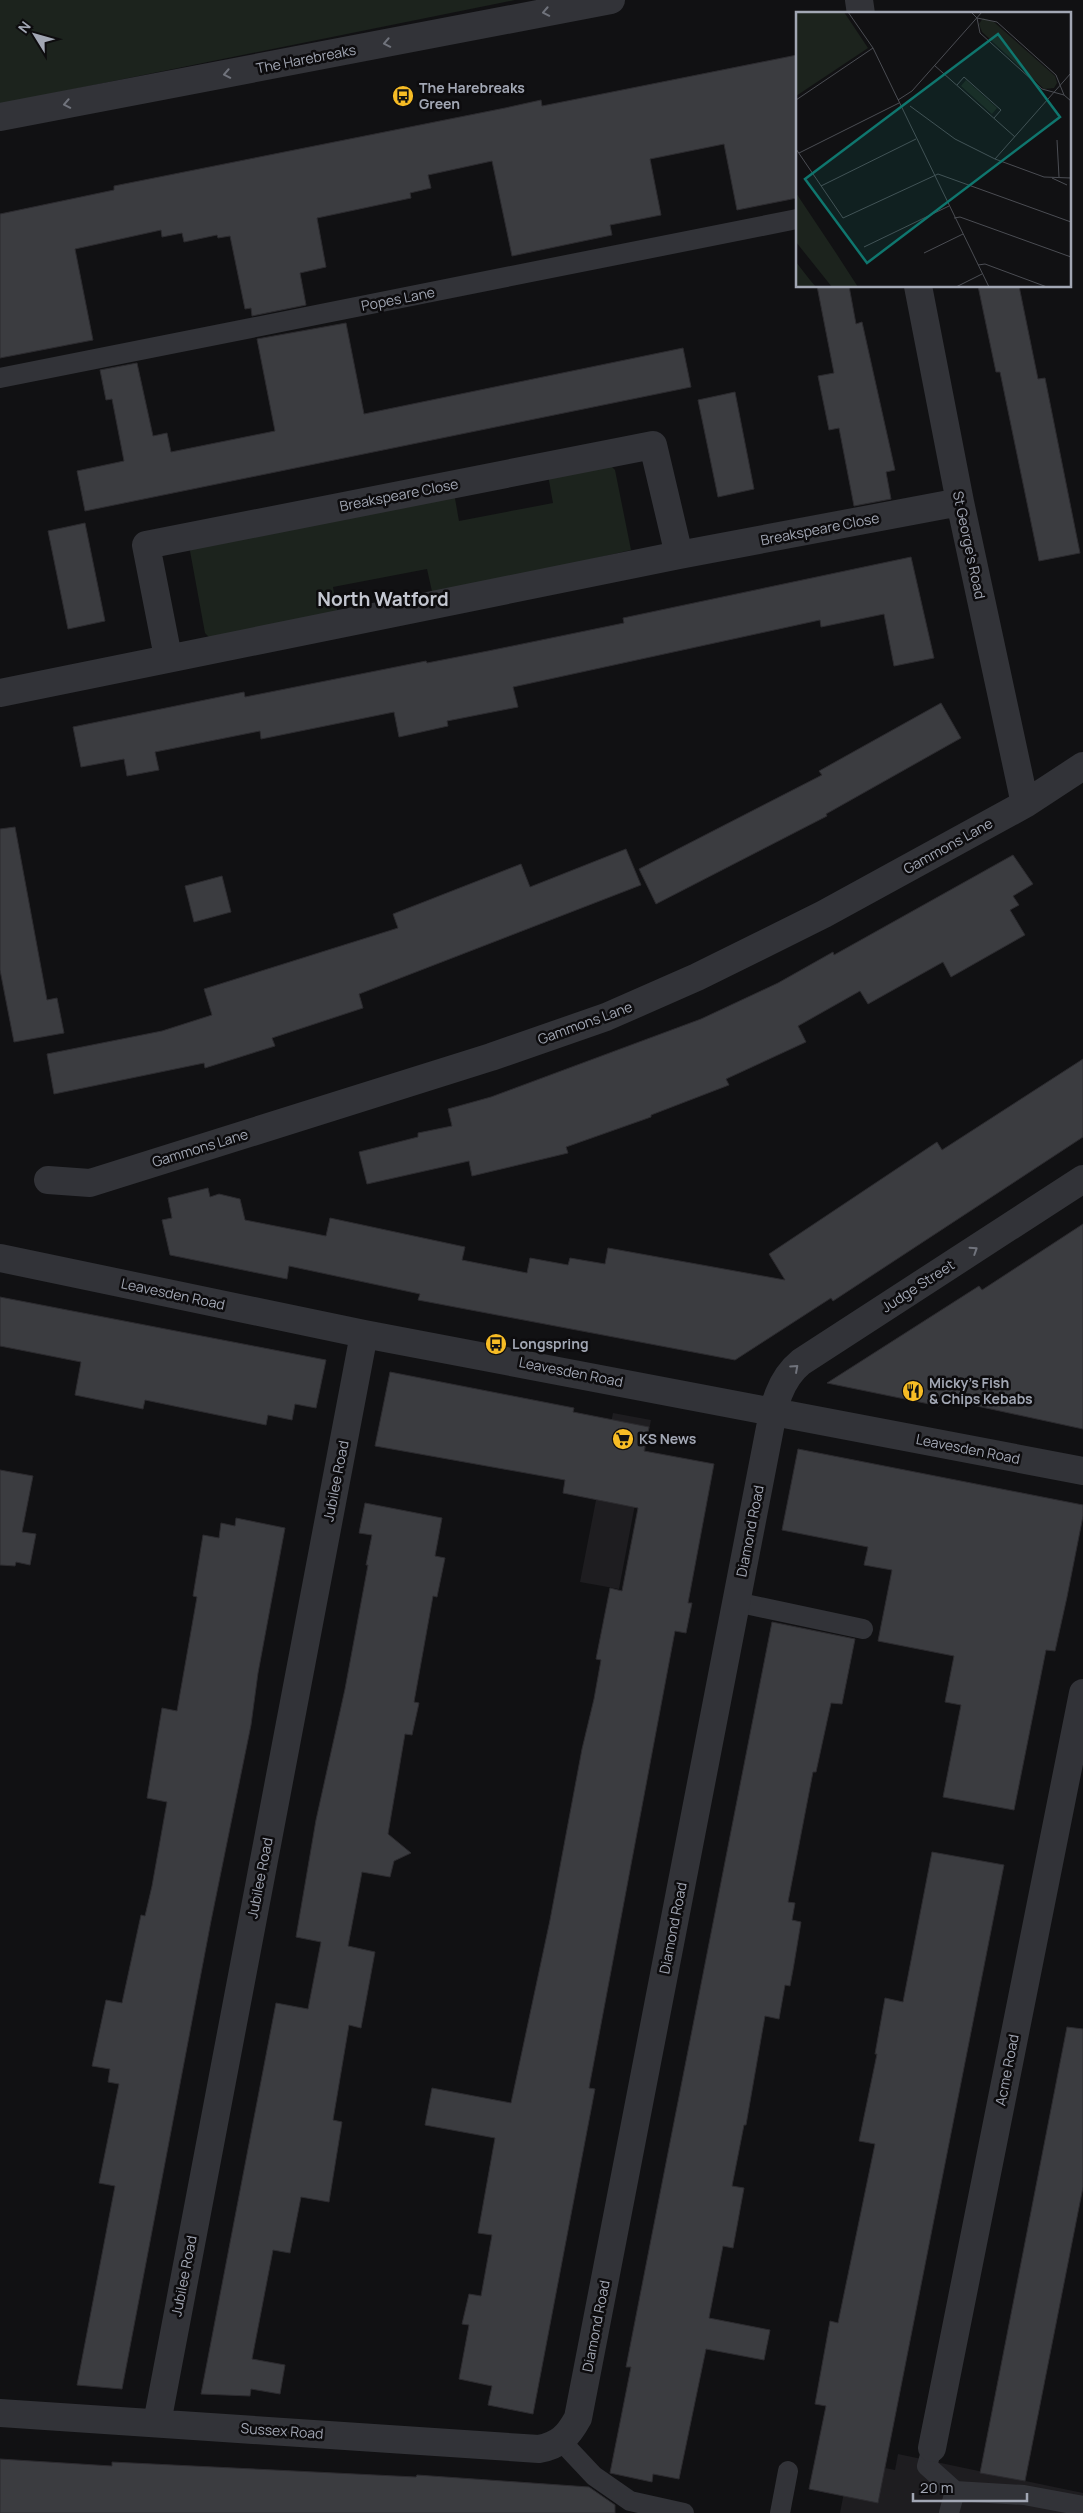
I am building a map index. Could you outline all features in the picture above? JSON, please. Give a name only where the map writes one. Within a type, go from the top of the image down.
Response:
[{"type":"street","name":"The Harebreaks","points":[[0,117],[611,0]]},
{"type":"street","name":"St George's Road","points":[[918,288],[960,502],[1025,804]]},
{"type":"street","name":"Breakspeare Close","points":[[168,657],[146,545],[653,445],[679,555]]},
{"type":"street","name":"Breakspeare Close","points":[[0,693],[168,657],[679,555],[960,502]]},
{"type":"street","name":"Gammons Lane","points":[[48,1180],[90,1182],[491,1057],[606,1017],[698,977],[824,914],[1025,804],[1083,766]]},
{"type":"street","name":"Judge Street","points":[[773,1410],[783,1382],[791,1370],[801,1362],[1083,1179]]},
{"type":"street","name":"Leavesden Road","points":[[0,1258],[364,1334],[773,1410],[1083,1471]]},
{"type":"street","name":"Jubilee Road","points":[[157,2423],[364,1334]]},
{"type":"street","name":"Diamond Road","points":[[562,2442],[578,2418],[773,1410]]},
{"type":"street","name":"Acme Road","points":[[932,2448],[1083,1693]]},
{"type":"street","name":"Sussex Road","points":[[0,2413],[539,2448],[562,2442]]},
{"type":"lane","name":"Popes Lane","points":[[0,378],[796,219]]},
{"type":"lane","points":[[736,1602],[863,1628]]},
{"type":"lane","points":[[562,2442],[594,2476],[630,2501],[684,2513]]},
{"type":"lane","points":[[932,2448],[927,2466],[955,2491],[1024,2495],[1083,2506]]},
{"type":"lane","points":[[780,2513],[788,2471]]},
{"type":"lane","points":[[949,2513],[955,2491]]},
{"type":"shaded area","points":[[0,0],[515,0],[0,104]]},
{"type":"shaded area","points":[[607,462],[615,470],[631,550],[433,596],[427,569],[333,587],[338,615],[212,640],[205,633],[190,551],[193,545],[454,493],[459,521],[553,503],[548,475]]},
{"type":"shaded area","points":[[613,1413],[651,1420],[619,1589],[580,1582]]},
{"type":"shaded area","points":[[898,2454],[1083,2493],[1083,2513],[840,2513],[850,2461],[895,2470]]},
{"type":"building","points":[[796,55],[796,198],[737,210],[724,144],[650,159],[661,215],[610,225],[612,235],[512,256],[492,161],[428,175],[431,188],[410,193],[411,198],[317,218],[326,267],[300,273],[306,305],[252,316],[251,308],[245,309],[230,236],[218,238],[217,235],[184,242],[182,233],[162,237],[161,230],[75,249],[93,340],[0,358],[0,214],[114,190],[114,186],[541,100],[542,106]]},
{"type":"building","points":[[817,288],[849,288],[856,324],[862,322],[895,470],[886,472],[891,499],[854,506],[839,428],[829,430],[818,376],[834,373]]},
{"type":"building","points":[[978,288],[1019,288],[1038,379],[1045,378],[1080,553],[1039,561],[1000,372],[996,372]]},
{"type":"building","points":[[346,323],[364,414],[683,348],[691,387],[85,511],[77,471],[124,461],[112,399],[106,400],[100,370],[137,363],[153,436],[167,433],[171,452],[275,431],[257,339]]},
{"type":"building","points":[[735,392],[754,489],[718,497],[698,400]]},
{"type":"building","points":[[85,523],[105,621],[68,629],[48,531]]},
{"type":"building","points":[[911,557],[934,658],[894,666],[884,614],[821,627],[820,620],[513,687],[518,707],[447,721],[448,726],[399,737],[394,712],[261,739],[260,731],[155,752],[159,770],[127,776],[124,759],[81,767],[73,727],[244,692],[245,697],[426,661],[427,663],[488,651],[624,623],[623,618]]},
{"type":"building","points":[[941,703],[961,738],[826,814],[827,816],[656,904],[639,869],[822,775],[819,771]]},
{"type":"building","points":[[15,827],[47,1000],[57,998],[64,1033],[14,1042],[0,970],[0,829]]},
{"type":"building","points":[[626,849],[641,885],[359,994],[363,1008],[272,1038],[275,1046],[205,1068],[204,1063],[54,1094],[47,1054],[162,1031],[212,1015],[204,989],[398,928],[393,914],[521,864],[530,887]]},
{"type":"building","points":[[1013,855],[1033,884],[1013,896],[1019,905],[1010,910],[1025,935],[951,977],[943,962],[868,1004],[860,991],[798,1026],[806,1042],[726,1079],[729,1085],[651,1115],[651,1117],[566,1147],[568,1153],[472,1176],[469,1161],[367,1184],[359,1152],[418,1137],[418,1133],[452,1126],[448,1109],[491,1097],[701,1019],[778,983],[833,952],[834,955]]},
{"type":"building","points":[[222,876],[231,912],[194,922],[185,886]]},
{"type":"building","points":[[1083,1059],[1083,1137],[833,1301],[831,1298],[735,1360],[418,1300],[420,1294],[289,1266],[287,1279],[170,1255],[162,1220],[172,1218],[168,1198],[208,1188],[210,1197],[219,1194],[240,1199],[245,1220],[326,1236],[330,1218],[465,1247],[462,1260],[527,1273],[530,1258],[568,1265],[570,1258],[605,1264],[608,1248],[785,1280],[769,1254],[937,1142],[942,1150]]},
{"type":"building","points":[[1083,1224],[1083,1429],[940,1398],[939,1406],[827,1383],[979,1286],[982,1290]]},
{"type":"building","points":[[0,1297],[326,1360],[316,1408],[295,1404],[292,1420],[268,1415],[266,1425],[145,1400],[143,1409],[75,1395],[81,1362],[0,1346]]},
{"type":"building","points":[[390,1372],[574,1408],[573,1412],[649,1427],[644,1451],[714,1464],[688,1603],[692,1603],[686,1633],[675,1631],[589,2088],[595,2089],[533,2414],[488,2405],[492,2386],[459,2379],[469,2325],[462,2324],[469,2294],[481,2296],[492,2235],[478,2233],[495,2138],[425,2125],[432,2088],[511,2103],[550,1920],[582,1749],[594,1699],[601,1660],[596,1659],[610,1588],[622,1591],[638,1508],[563,1493],[565,1480],[375,1446]]},
{"type":"building","points":[[798,1449],[1083,1505],[1083,1516],[1055,1651],[1046,1650],[1014,1810],[943,1797],[961,1705],[945,1702],[954,1656],[878,1641],[892,1570],[864,1565],[868,1547],[782,1530]]},
{"type":"building","points":[[0,1470],[33,1476],[22,1532],[36,1534],[30,1565],[16,1562],[15,1566],[0,1565]]},
{"type":"building","points":[[365,1503],[442,1518],[435,1556],[445,1558],[437,1597],[433,1596],[414,1702],[419,1703],[412,1735],[405,1734],[388,1834],[411,1853],[394,1861],[390,1877],[362,1872],[348,1946],[375,1952],[361,2028],[349,2025],[333,2120],[342,2122],[329,2202],[301,2197],[290,2253],[273,2250],[252,2359],[285,2365],[280,2394],[251,2389],[250,2396],[201,2394],[276,2003],[308,2009],[321,1942],[296,1937],[316,1820],[345,1689],[368,1565],[366,1565],[372,1535],[359,1533]]},
{"type":"building","points":[[236,1518],[285,1528],[258,1673],[251,1725],[211,1921],[122,2389],[77,2385],[115,2186],[99,2183],[119,2084],[108,2082],[110,2069],[92,2066],[106,2000],[122,2003],[141,1915],[145,1916],[152,1886],[167,1802],[147,1798],[162,1708],[177,1711],[197,1597],[193,1596],[203,1535],[219,1538],[221,1523],[235,1526]]},
{"type":"building","points":[[772,1622],[855,1639],[842,1704],[831,1703],[816,1772],[813,1772],[788,1902],[795,1903],[792,1920],[801,1922],[790,1986],[785,1985],[779,2019],[765,2016],[746,2125],[744,2125],[732,2186],[744,2188],[733,2248],[723,2246],[709,2318],[770,2330],[764,2360],[706,2349],[679,2479],[653,2474],[652,2482],[610,2473],[631,2367],[626,2367]]},
{"type":"building","points":[[932,1852],[1004,1865],[878,2503],[809,2489],[826,2406],[815,2404],[830,2321],[838,2323],[875,2144],[859,2141],[877,2054],[875,2054],[885,1998],[903,2002]]},
{"type":"building","points":[[1067,2027],[1083,2029],[1083,2187],[1025,2481],[980,2473]]},
{"type":"building","points":[[0,2459],[112,2466],[112,2462],[416,2477],[417,2475],[589,2487],[615,2505],[615,2513],[0,2513]]},
{"type":"place","name":"The Harebreaks Green","points":[[403,96]]},
{"type":"place","name":"Longspring","points":[[496,1344]]},
{"type":"place","name":"Micky’s Fish & Chips Kebabs","points":[[913,1391]]},
{"type":"place","name":"KS News","points":[[623,1439]]},
{"type":"district","name":"North Watford","points":[[383,599]]}]
